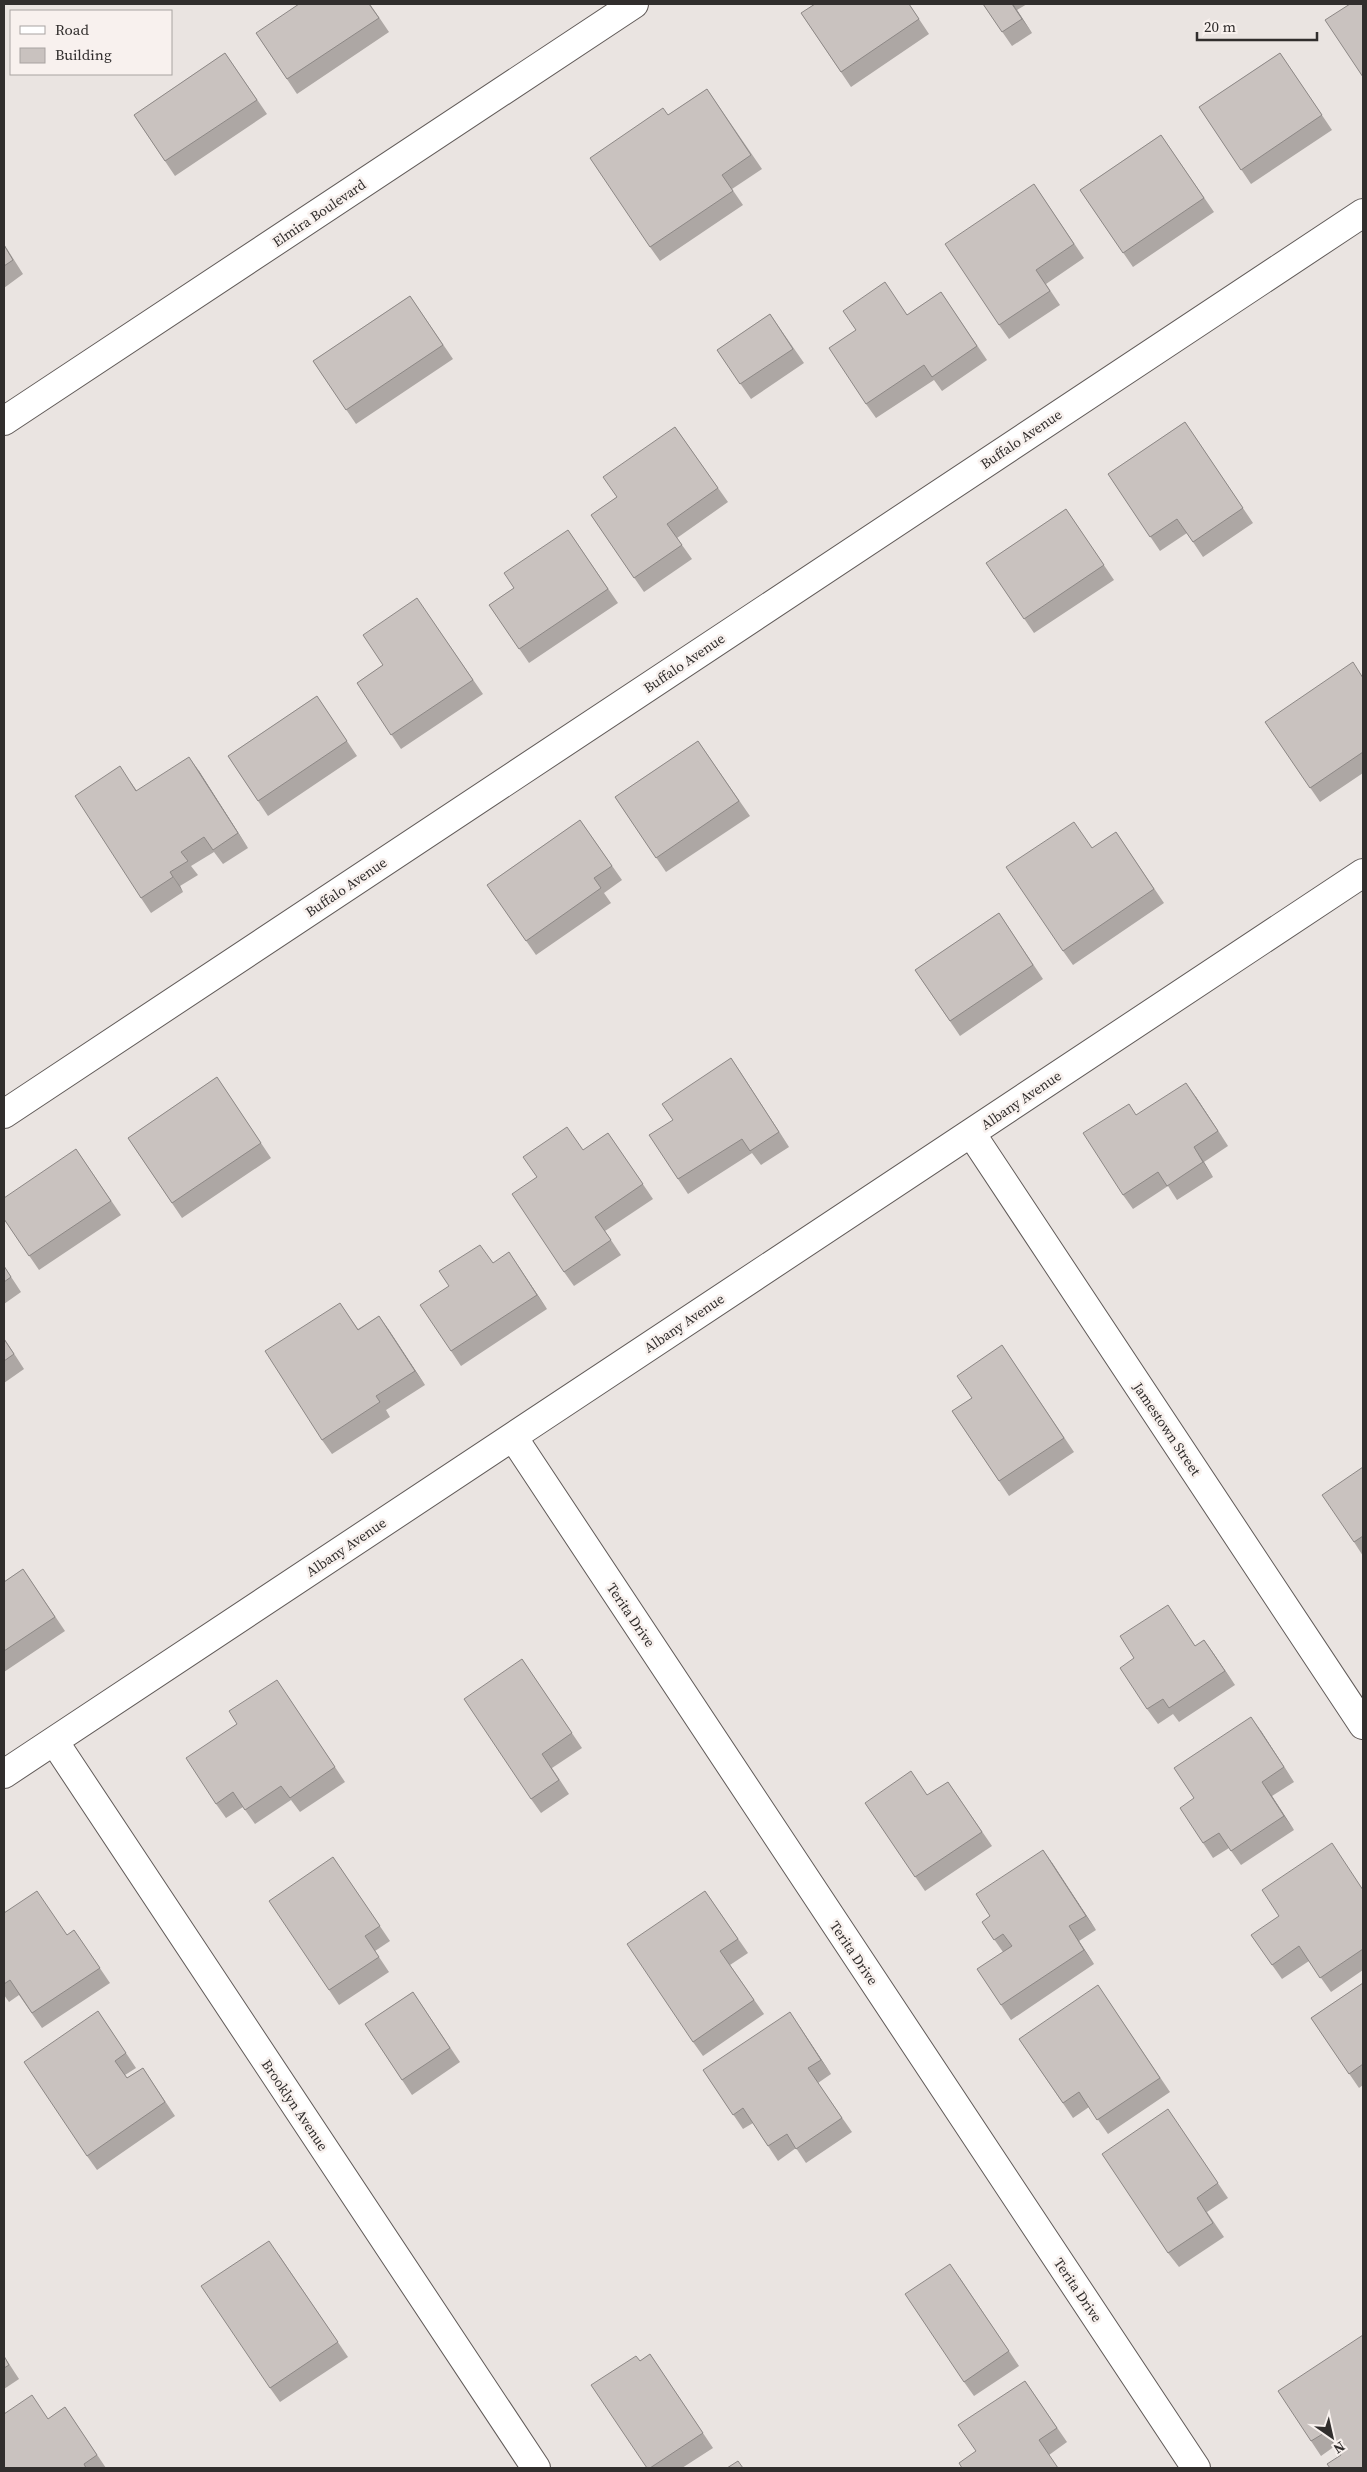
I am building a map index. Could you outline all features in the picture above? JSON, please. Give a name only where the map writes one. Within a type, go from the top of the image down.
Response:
[{"type":"street","name":"Elmira Boulevard","points":[[4,421],[634,4]]},
{"type":"street","name":"Buffalo Avenue","points":[[4,1114],[1363,213]]},
{"type":"street","name":"Albany Avenue","points":[[4,1774],[1363,873]]},
{"type":"street","name":"Jamestown Street","points":[[971,1133],[1363,1725]]},
{"type":"street","name":"Terita Drive","points":[[512,1437],[1196,2468]]},
{"type":"street","name":"Brooklyn Avenue","points":[[54,1741],[536,2468]]},
{"type":"building","points":[[299,4],[369,4],[379,18],[287,79],[256,33]]},
{"type":"building","points":[[815,4],[909,4],[919,19],[841,72],[801,13]]},
{"type":"building","points":[[983,4],[1012,4],[1022,19],[1002,32]]},
{"type":"building","points":[[1350,4],[1363,4],[1363,77],[1325,20]]},
{"type":"building","points":[[225,53],[257,100],[165,161],[134,115]]},
{"type":"building","points":[[1280,53],[1322,115],[1241,170],[1199,107]]},
{"type":"building","points":[[707,89],[751,155],[722,175],[733,191],[650,247],[590,158],[663,108],[668,115]]},
{"type":"building","points":[[1161,135],[1204,198],[1123,253],[1080,190]]},
{"type":"building","points":[[1034,184],[1074,244],[1036,270],[1050,291],[999,325],[945,244]]},
{"type":"building","points":[[4,245],[13,260],[4,266]]},
{"type":"building","points":[[885,282],[907,315],[941,292],[977,346],[932,377],[924,365],[866,404],[829,348],[856,330],[843,311]]},
{"type":"building","points":[[410,296],[443,345],[346,410],[313,361]]},
{"type":"building","points":[[770,314],[793,349],[740,384],[717,350]]},
{"type":"building","points":[[1185,422],[1243,508],[1193,542],[1177,519],[1150,537],[1108,474]]},
{"type":"building","points":[[675,427],[718,488],[667,524],[682,545],[634,578],[591,515],[617,497],[603,477]]},
{"type":"building","points":[[1066,509],[1104,565],[1024,619],[986,563]]},
{"type":"building","points":[[568,530],[608,589],[519,649],[489,605],[514,588],[504,573]]},
{"type":"building","points":[[417,598],[473,680],[391,735],[357,683],[383,665],[363,635]]},
{"type":"building","points":[[1353,662],[1363,678],[1363,752],[1310,788],[1265,722]]},
{"type":"building","points":[[317,696],[347,741],[258,801],[228,756]]},
{"type":"building","points":[[698,741],[739,801],[656,858],[615,797]]},
{"type":"building","points":[[189,757],[238,833],[213,850],[204,837],[181,852],[188,861],[170,872],[173,877],[141,898],[75,796],[120,766],[136,791]]},
{"type":"building","points":[[580,820],[612,866],[594,878],[601,888],[526,941],[487,885]]},
{"type":"building","points":[[1074,822],[1092,848],[1116,832],[1154,889],[1063,951],[1006,867]]},
{"type":"building","points":[[999,913],[1033,965],[950,1021],[915,970]]},
{"type":"building","points":[[731,1058],[779,1132],[750,1151],[742,1139],[678,1179],[649,1135],[673,1120],[662,1104]]},
{"type":"building","points":[[217,1077],[261,1143],[172,1203],[128,1138]]},
{"type":"building","points":[[1186,1083],[1218,1131],[1194,1147],[1203,1162],[1167,1186],[1158,1172],[1123,1195],[1083,1133],[1129,1104],[1136,1115]]},
{"type":"building","points":[[567,1127],[583,1150],[608,1133],[643,1184],[595,1217],[611,1240],[564,1272],[512,1194],[537,1177],[523,1157]]},
{"type":"building","points":[[76,1149],[111,1201],[29,1256],[4,1219],[4,1198]]},
{"type":"building","points":[[480,1245],[493,1263],[509,1252],[537,1295],[451,1351],[420,1305],[449,1286],[439,1271]]},
{"type":"building","points":[[4,1266],[11,1277],[4,1282]]},
{"type":"building","points":[[340,1303],[358,1330],[379,1316],[415,1371],[376,1396],[380,1402],[322,1440],[265,1351]]},
{"type":"building","points":[[4,1339],[14,1354],[4,1361]]},
{"type":"building","points":[[1002,1345],[1064,1438],[999,1481],[952,1411],[972,1398],[957,1376]]},
{"type":"building","points":[[1363,1467],[1363,1536],[1354,1542],[1322,1495]]},
{"type":"building","points":[[23,1569],[55,1617],[4,1651],[4,1582]]},
{"type":"building","points":[[1168,1605],[1195,1646],[1204,1640],[1225,1671],[1169,1708],[1163,1699],[1147,1709],[1120,1668],[1134,1658],[1120,1636]]},
{"type":"building","points":[[522,1659],[572,1733],[542,1754],[559,1780],[531,1799],[464,1699]]},
{"type":"building","points":[[277,1680],[335,1767],[290,1798],[281,1786],[245,1810],[233,1792],[216,1804],[186,1758],[237,1724],[229,1711]]},
{"type":"building","points":[[1251,1717],[1284,1767],[1262,1782],[1284,1816],[1231,1851],[1219,1833],[1203,1843],[1180,1808],[1194,1798],[1174,1768]]},
{"type":"building","points":[[911,1771],[927,1795],[948,1782],[982,1832],[915,1877],[865,1803]]},
{"type":"building","points":[[1332,1843],[1363,1890],[1363,1949],[1320,1978],[1299,1946],[1272,1965],[1251,1935],[1279,1916],[1262,1890]]},
{"type":"building","points":[[1043,1850],[1086,1916],[1069,1926],[1084,1950],[1001,2005],[977,1969],[1012,1946],[1003,1934],[994,1940],[982,1922],[990,1916],[976,1894]]},
{"type":"building","points":[[333,1857],[380,1926],[365,1936],[379,1957],[329,1990],[269,1901]]},
{"type":"building","points":[[37,1891],[67,1935],[74,1930],[100,1968],[32,2013],[10,1980],[4,1984],[4,1913]]},
{"type":"building","points":[[705,1891],[738,1939],[720,1951],[754,2000],[693,2042],[627,1944]]},
{"type":"building","points":[[1363,1983],[1363,2064],[1349,2074],[1311,2018]]},
{"type":"building","points":[[1098,1985],[1160,2078],[1097,2120],[1079,2092],[1063,2103],[1019,2039]]},
{"type":"building","points":[[413,1992],[450,2048],[402,2080],[365,2024]]},
{"type":"building","points":[[98,2011],[126,2053],[115,2061],[127,2078],[143,2068],[165,2102],[87,2156],[24,2062]]},
{"type":"building","points":[[790,2012],[821,2060],[808,2068],[842,2118],[796,2149],[787,2134],[768,2146],[743,2108],[733,2115],[703,2070]]},
{"type":"building","points":[[1168,2109],[1218,2183],[1197,2198],[1213,2223],[1168,2253],[1102,2154]]},
{"type":"building","points":[[269,2241],[338,2342],[270,2388],[201,2286]]},
{"type":"building","points":[[950,2264],[1009,2351],[964,2382],[905,2294]]},
{"type":"building","points":[[1363,2335],[1363,2468],[1330,2468],[1327,2464],[1341,2455],[1326,2432],[1311,2441],[1278,2391]]},
{"type":"building","points":[[650,2354],[703,2433],[650,2468],[647,2468],[591,2385],[636,2356],[640,2361]]},
{"type":"building","points":[[4,2356],[9,2365],[4,2368]]},
{"type":"building","points":[[1025,2381],[1057,2428],[1039,2440],[1058,2468],[962,2468],[959,2463],[976,2451],[958,2425]]},
{"type":"building","points":[[32,2395],[48,2419],[65,2407],[97,2455],[84,2464],[86,2468],[4,2468],[4,2414]]},
{"type":"building","points":[[738,2461],[743,2468],[727,2468]]}]
